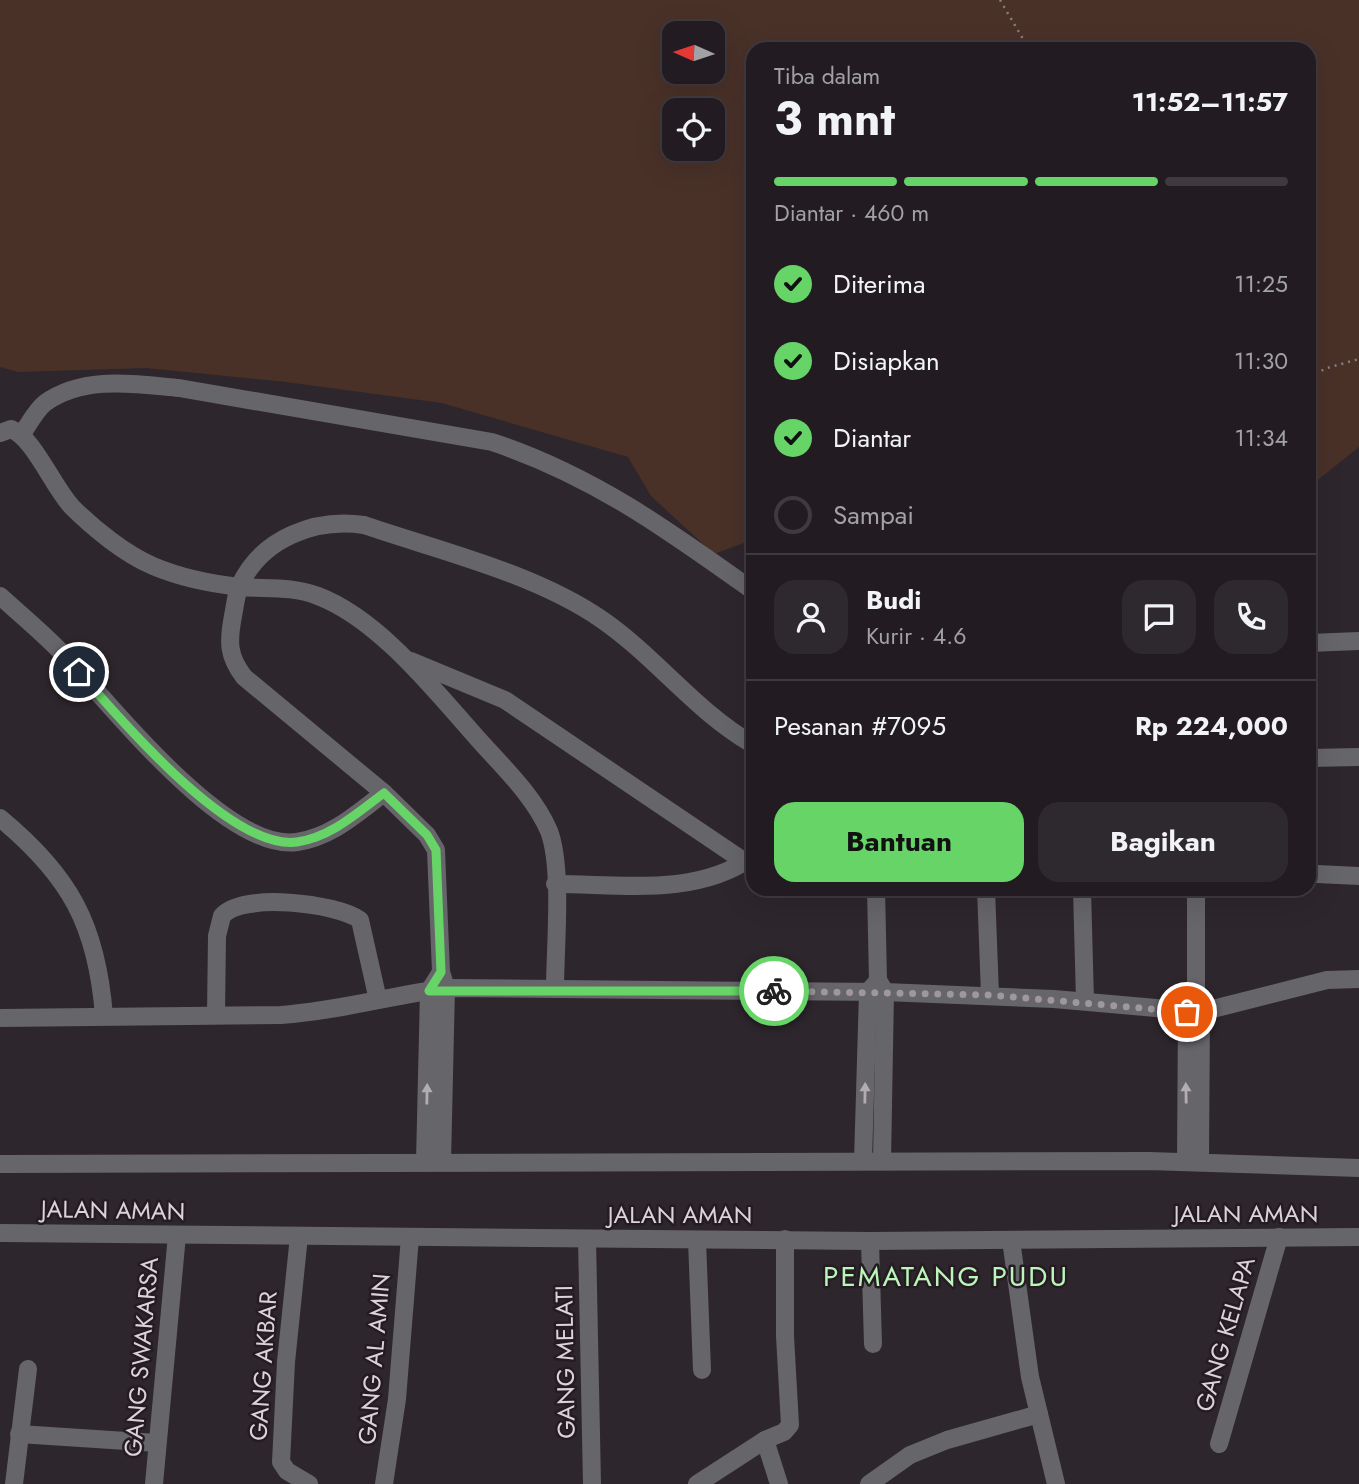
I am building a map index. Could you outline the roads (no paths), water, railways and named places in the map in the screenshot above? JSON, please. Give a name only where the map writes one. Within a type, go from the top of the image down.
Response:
[{"type":"street","points":[[22,434],[44,404],[67,392],[93,384],[130,384],[179,388],[481,440],[541,458],[596,485],[638,510],[746,586]]},
{"type":"street","points":[[0,433],[11,429],[22,434],[50,479],[72,507],[109,538],[152,566],[239,586],[297,589],[321,597],[347,611],[408,660],[530,799],[548,830],[555,853],[555,989]]},
{"type":"street","points":[[434,1162],[439,984],[436,850],[427,835],[384,793],[244,677],[232,661],[228,645],[239,586],[253,564],[270,545],[325,523],[364,525],[521,580],[577,604],[603,621],[684,692],[746,739]]},
{"type":"street","points":[[0,596],[62,653],[147,750],[215,809],[264,837],[295,843],[328,834],[384,793]]},
{"type":"street","points":[[1316,643],[1359,641]]},
{"type":"street","points":[[408,660],[505,699],[746,858]]},
{"type":"street","points":[[1316,758],[1359,757]]},
{"type":"street","points":[[1,821],[32,845],[65,883],[91,936],[101,977],[104,1016]]},
{"type":"street","points":[[555,884],[668,885],[704,880],[730,872],[746,862]]},
{"type":"street","points":[[1317,874],[1359,876]]},
{"type":"street","points":[[876,896],[882,1161]]},
{"type":"street","points":[[986,896],[990,995]]},
{"type":"street","points":[[1082,896],[1085,1001]]},
{"type":"street","points":[[1193,1161],[1196,896]]},
{"type":"street","points":[[216,1014],[217,936],[222,916],[245,903],[329,907],[348,912],[360,920],[377,1000]]},
{"type":"street","points":[[0,1018],[322,1012],[439,984],[555,989],[877,988],[1195,1006],[1327,980],[1359,979]]},
{"type":"street","points":[[863,1161],[877,988]]},
{"type":"street","points":[[0,1164],[1193,1161],[1359,1168]]},
{"type":"street","name":"JALAN AMAN","points":[[0,1233],[870,1241],[1359,1237]]},
{"type":"street","name":"GANG SWAKARSA","points":[[154,1484],[177,1235]]},
{"type":"street","name":"GANG AKBAR","points":[[299,1236],[286,1362],[281,1462],[287,1471],[309,1484]]},
{"type":"street","name":"GANG AL AMIN","points":[[384,1484],[397,1399],[410,1237]]},
{"type":"street","name":"GANG KELAPA","points":[[1219,1444],[1279,1237]]},
{"type":"street","name":"GANG MELATI","points":[[587,1239],[592,1484]]},
{"type":"street","points":[[698,1484],[765,1440],[784,1432],[790,1424],[792,1413],[785,1336],[785,1239]]},
{"type":"street","points":[[697,1240],[702,1370]]},
{"type":"street","points":[[1011,1240],[1030,1377],[1056,1484]]},
{"type":"street","points":[[870,1241],[873,1344]]},
{"type":"street","points":[[14,1484],[29,1369]]},
{"type":"street","points":[[869,1484],[911,1455],[947,1440],[1039,1414]]},
{"type":"street","points":[[19,1434],[157,1443]]},
{"type":"street","points":[[765,1440],[779,1484]]},
{"type":"district","name":"PEMATANG PUDU","points":[[946,1276]]}]
